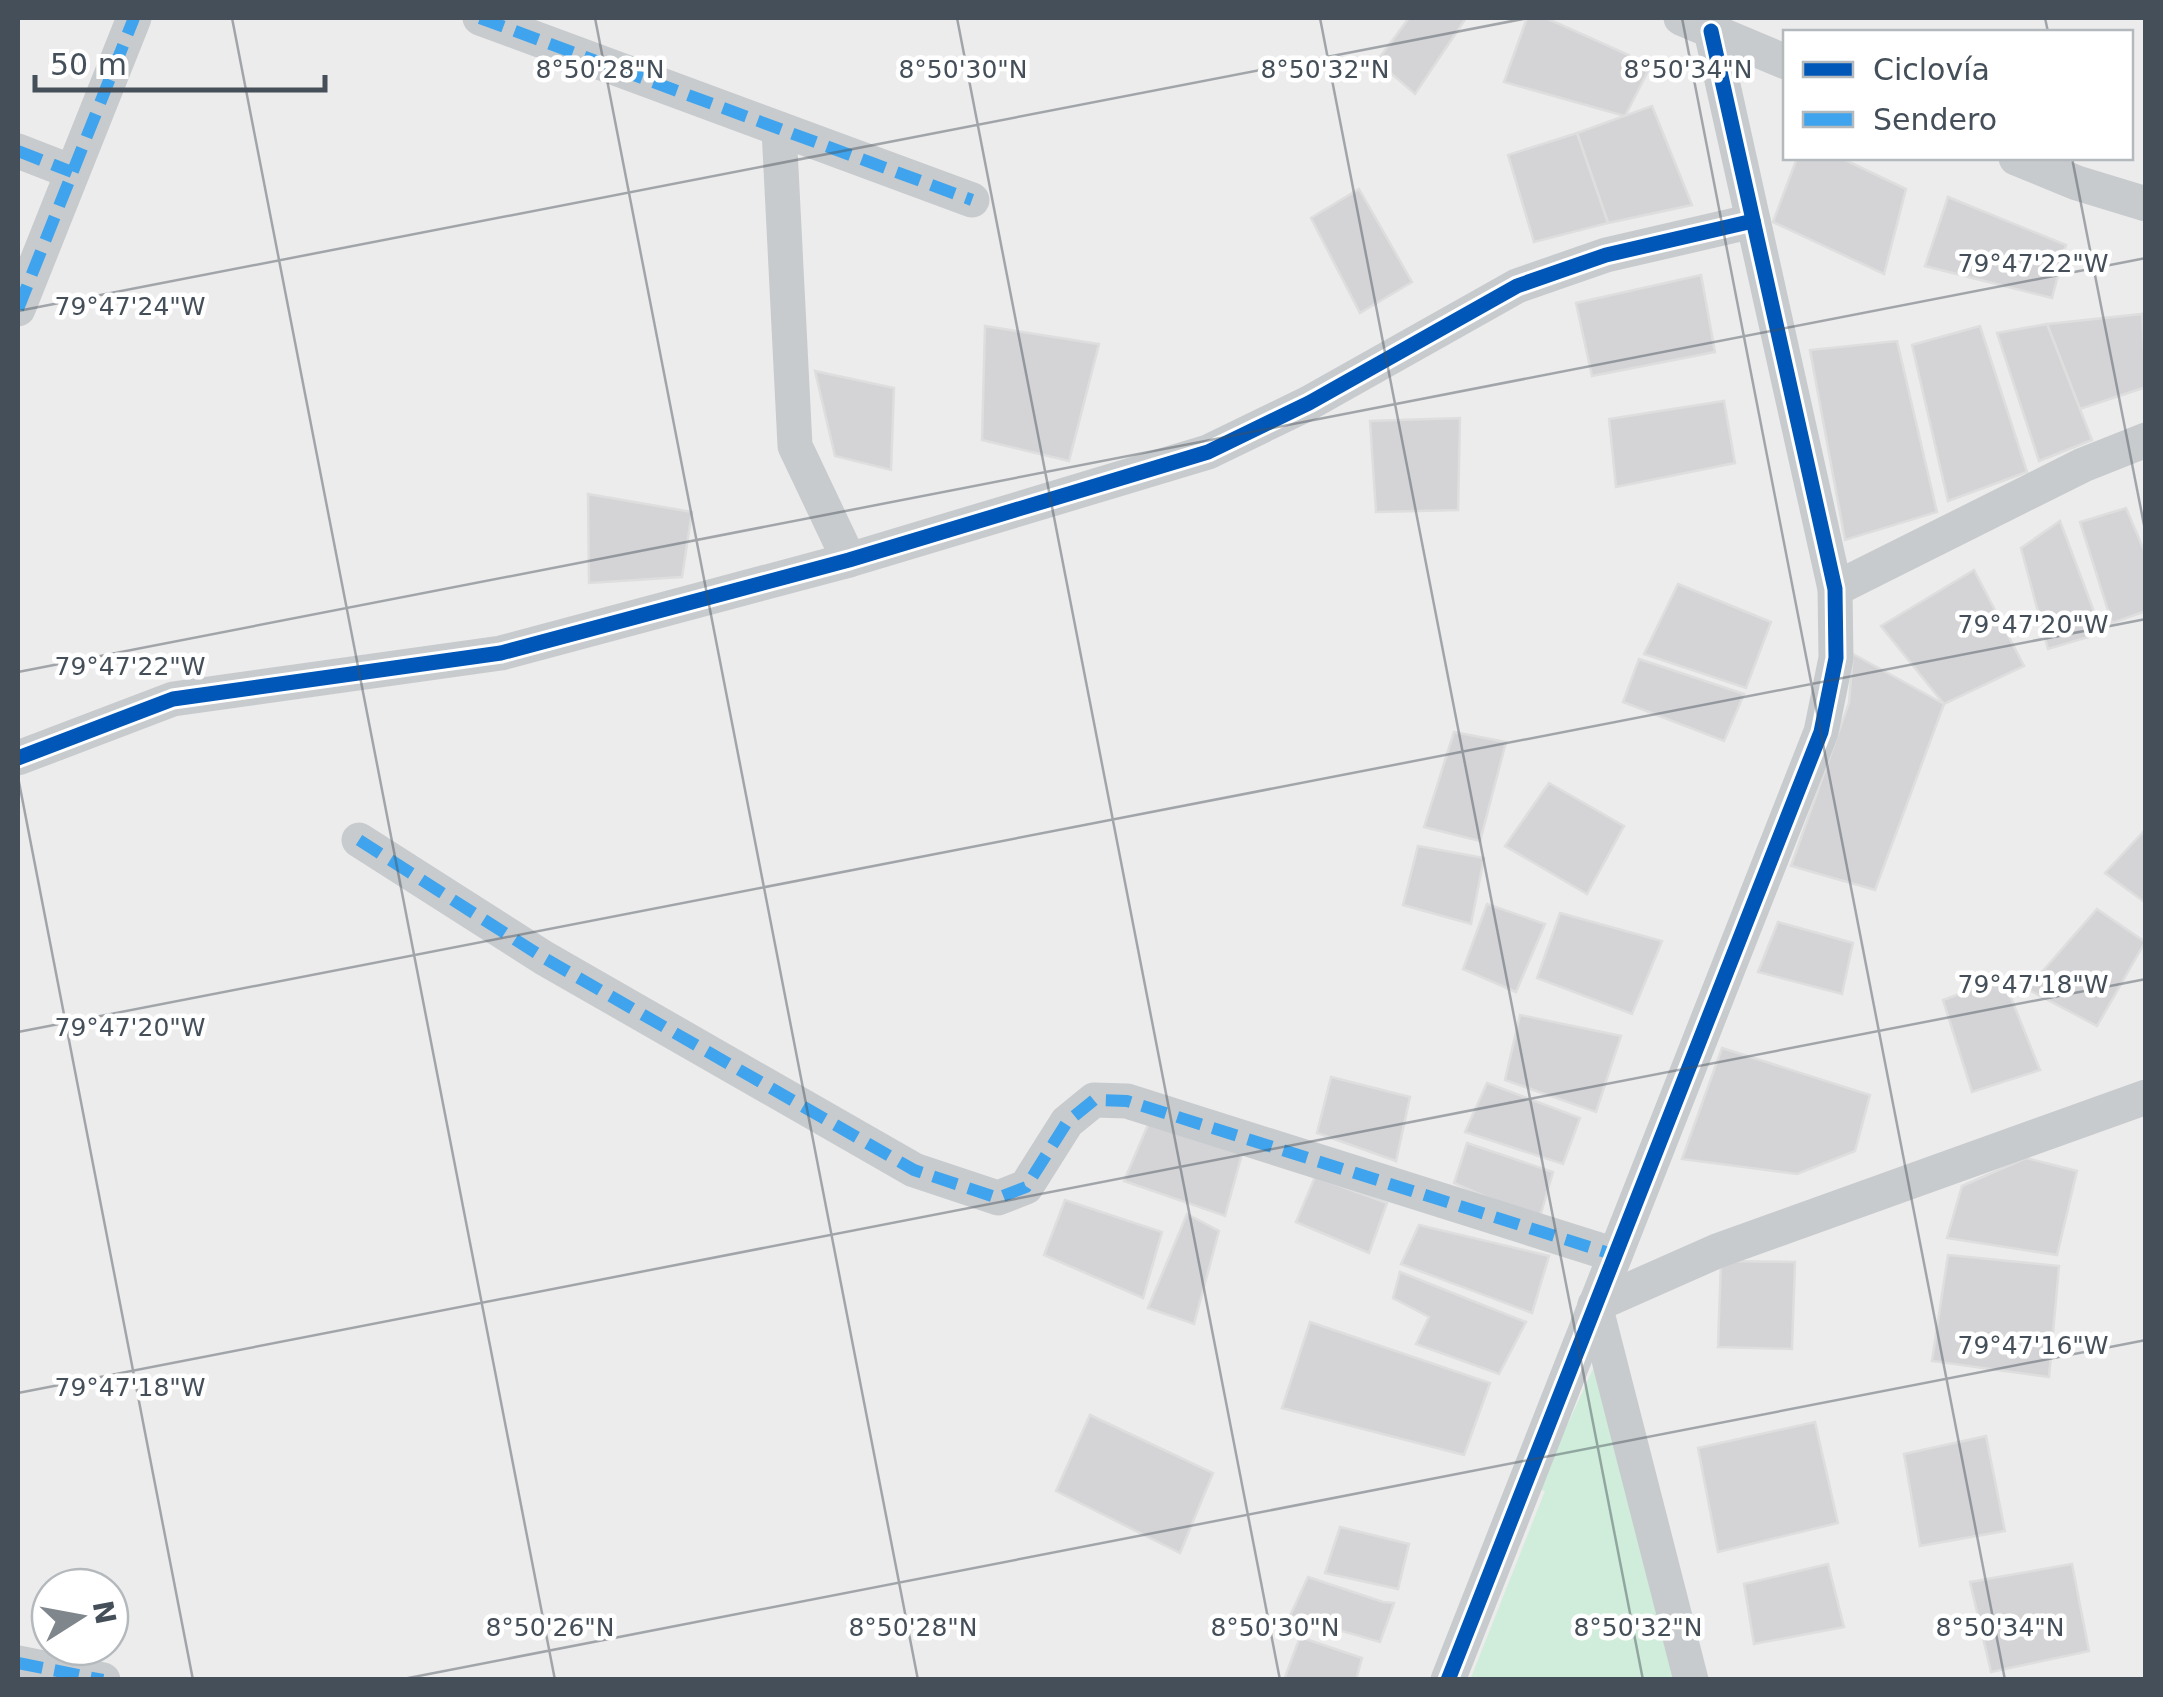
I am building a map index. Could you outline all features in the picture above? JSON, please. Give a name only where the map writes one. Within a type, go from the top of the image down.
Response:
[{"type":"street","points":[[18,308],[134,18]]},
{"type":"street","points":[[480,18],[972,200]]},
{"type":"street","points":[[1696,24],[1783,61]]},
{"type":"street","points":[[1448,1680],[1821,732],[1836,658],[1836,589],[1754,221],[1696,24]]},
{"type":"street","points":[[779,129],[796,446],[849,560]]},
{"type":"street","points":[[18,151],[72,172]]},
{"type":"street","points":[[2021,160],[2146,204]]},
{"type":"street","points":[[18,758],[172,699],[501,653],[849,560],[1208,452],[1309,403],[1517,286],[1606,255],[1754,221]]},
{"type":"street","points":[[1836,589],[2083,465],[2146,440]]},
{"type":"street","points":[[359,840],[544,958],[914,1170],[998,1198],[1026,1187],[1067,1122],[1094,1100],[1127,1102],[1615,1255]]},
{"type":"street","points":[[1596,1305],[1718,1251],[2146,1097]]},
{"type":"street","points":[[1596,1305],[1691,1680]]},
{"type":"street","points":[[18,1664],[103,1680]]},
{"type":"green space","points":[[1598,1358],[1679,1679],[1470,1680],[1545,1491],[1538,1489]]},
{"type":"building","points":[[1409,18],[1466,18],[1415,94],[1377,61]]},
{"type":"building","points":[[1527,18],[1546,18],[1651,65],[1625,116],[1504,82]]},
{"type":"building","points":[[1652,106],[1692,205],[1608,223],[1577,133]]},
{"type":"building","points":[[1577,133],[1608,223],[1534,242],[1508,155]]},
{"type":"building","points":[[1796,160],[1845,160],[1906,189],[1884,274],[1773,222]]},
{"type":"building","points":[[1359,189],[1412,282],[1360,313],[1311,218]]},
{"type":"building","points":[[1948,197],[2066,245],[2052,298],[1925,266]]},
{"type":"building","points":[[1701,275],[1715,352],[1592,376],[1576,303]]},
{"type":"building","points":[[2142,314],[2146,387],[2080,409],[2047,324]]},
{"type":"building","points":[[2047,324],[2092,440],[2039,461],[1997,333]]},
{"type":"building","points":[[985,326],[1099,344],[1069,461],[982,440]]},
{"type":"building","points":[[1980,326],[2027,472],[1948,501],[1912,345]]},
{"type":"building","points":[[1897,341],[1937,512],[1845,540],[1810,350]]},
{"type":"building","points":[[815,371],[894,388],[891,470],[835,456]]},
{"type":"building","points":[[1724,401],[1735,463],[1616,487],[1609,419]]},
{"type":"building","points":[[1460,418],[1458,510],[1376,512],[1370,421]]},
{"type":"building","points":[[588,494],[692,512],[682,577],[589,583]]},
{"type":"building","points":[[2126,508],[2146,555],[2146,611],[2112,623],[2080,522]]},
{"type":"building","points":[[2060,521],[2102,633],[2048,649],[2021,548]]},
{"type":"building","points":[[1974,570],[2024,666],[1944,704],[1881,626]]},
{"type":"building","points":[[1678,584],[1771,622],[1746,688],[1644,654]]},
{"type":"building","points":[[1853,654],[1944,704],[1875,890],[1791,866],[1849,703]]},
{"type":"building","points":[[1639,659],[1744,694],[1724,741],[1623,702]]},
{"type":"building","points":[[1454,732],[1506,742],[1480,841],[1424,827]]},
{"type":"building","points":[[1549,783],[1624,826],[1587,894],[1505,846]]},
{"type":"building","points":[[2146,829],[2146,903],[2105,873]]},
{"type":"building","points":[[1418,846],[1484,858],[1471,924],[1403,905]]},
{"type":"building","points":[[1487,904],[1545,924],[1516,992],[1463,969]]},
{"type":"building","points":[[2097,909],[2145,942],[2097,1026],[2027,989]]},
{"type":"building","points":[[1560,913],[1662,941],[1632,1014],[1537,978]]},
{"type":"building","points":[[1778,922],[1853,943],[1842,994],[1758,972]]},
{"type":"building","points":[[2003,978],[2040,1070],[1972,1092],[1943,1000]]},
{"type":"building","points":[[1520,1015],[1621,1036],[1596,1112],[1505,1080]]},
{"type":"building","points":[[1722,1048],[1870,1095],[1855,1151],[1797,1174],[1682,1159]]},
{"type":"building","points":[[1331,1077],[1410,1097],[1396,1161],[1317,1133]]},
{"type":"building","points":[[1487,1083],[1580,1118],[1563,1164],[1465,1132]]},
{"type":"building","points":[[1150,1120],[1243,1150],[1225,1216],[1124,1181]]},
{"type":"building","points":[[1467,1143],[1553,1172],[1539,1220],[1454,1183]]},
{"type":"building","points":[[2026,1158],[2077,1171],[2057,1255],[1947,1238],[1962,1186]]},
{"type":"building","points":[[1315,1177],[1387,1203],[1369,1253],[1296,1222]]},
{"type":"building","points":[[1065,1200],[1162,1232],[1143,1298],[1044,1255]]},
{"type":"building","points":[[1187,1214],[1219,1231],[1194,1324],[1148,1308]]},
{"type":"building","points":[[1419,1225],[1549,1256],[1532,1313],[1401,1264]]},
{"type":"building","points":[[1948,1255],[2059,1266],[2049,1377],[1932,1361]]},
{"type":"building","points":[[1721,1261],[1795,1262],[1792,1349],[1718,1347]]},
{"type":"building","points":[[1400,1272],[1526,1322],[1499,1374],[1416,1344],[1429,1317],[1393,1298]]},
{"type":"building","points":[[1310,1322],[1490,1383],[1464,1455],[1282,1408]]},
{"type":"building","points":[[1090,1415],[1213,1473],[1180,1553],[1056,1491]]},
{"type":"building","points":[[1815,1422],[1838,1523],[1718,1552],[1698,1448]]},
{"type":"building","points":[[1986,1436],[2005,1531],[1920,1546],[1904,1454]]},
{"type":"building","points":[[1340,1527],[1409,1544],[1398,1589],[1325,1573]]},
{"type":"building","points":[[1828,1564],[1844,1627],[1754,1644],[1744,1584]]},
{"type":"building","points":[[2072,1564],[2089,1651],[1991,1672],[1970,1582]]},
{"type":"building","points":[[1308,1577],[1394,1603],[1380,1642],[1290,1616]]},
{"type":"building","points":[[1300,1637],[1362,1658],[1356,1680],[1284,1680]]},
{"type":"marked path","points":[[18,309],[134,18]]},
{"type":"marked path","points":[[480,18],[972,200]]},
{"type":"marked path","points":[[18,151],[72,172]]},
{"type":"marked path","points":[[359,840],[544,958],[914,1170],[998,1198],[1026,1187],[1067,1122],[1094,1100],[1127,1101],[1615,1255]]},
{"type":"marked path","points":[[18,1663],[103,1680]]},
{"type":"cycle path","points":[[1448,1680],[1821,732],[1836,658],[1835,589],[1711,31]]},
{"type":"cycle path","points":[[18,758],[173,699],[501,653],[849,560],[1208,452],[1309,403],[1517,286],[1606,255],[1753,221]]}]
